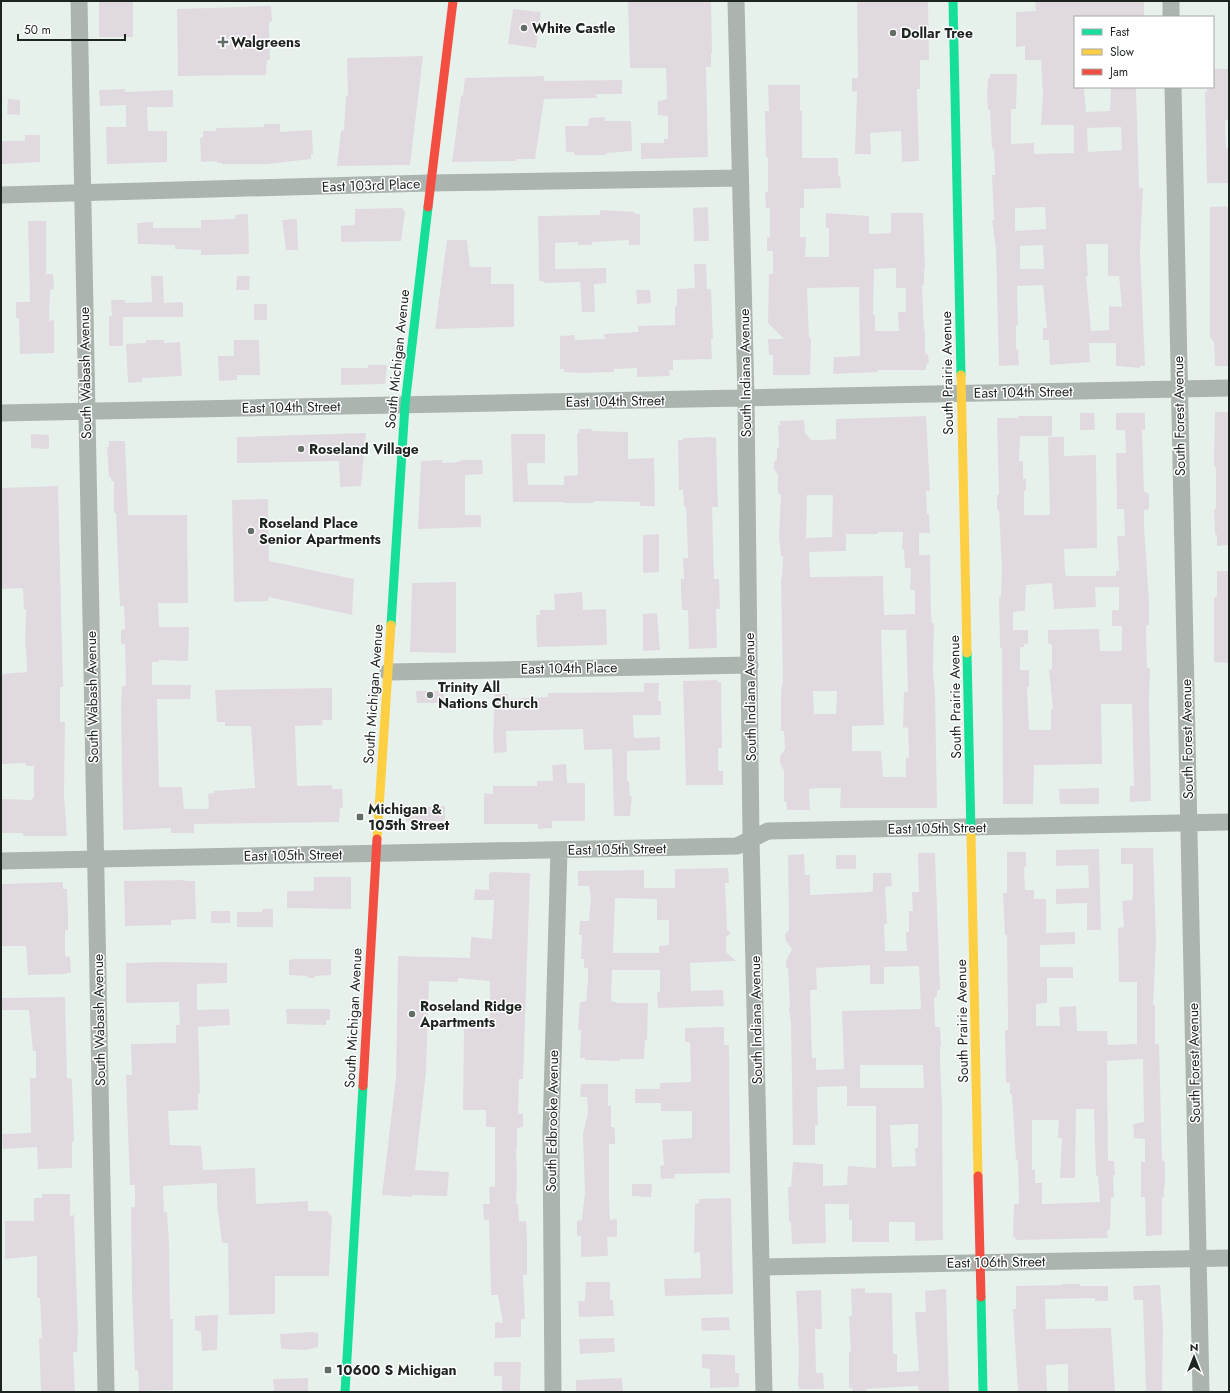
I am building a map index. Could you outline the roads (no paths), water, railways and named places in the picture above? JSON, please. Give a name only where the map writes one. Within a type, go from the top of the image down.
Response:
[{"type":"main road","name":"South Michigan Avenue","points":[[345,1392],[376,853],[405,405],[430,183],[453,1]]},
{"type":"main road","name":"South Prairie Avenue","points":[[953,1],[983,1392]]},
{"type":"street","name":"South Wabash Avenue","points":[[79,1],[81,193],[106,1392]]},
{"type":"street","name":"South Indiana Avenue","points":[[736,1],[746,398],[752,839],[764,1392]]},
{"type":"street","points":[[1171,1],[1172,16]]},
{"type":"street","name":"South Forest Avenue","points":[[1173,88],[1201,1392]]},
{"type":"street","name":"East 103rd Place","points":[[1,195],[430,183],[740,178]]},
{"type":"street","name":"East 104th Street","points":[[1,413],[1229,388]]},
{"type":"street","name":"East 104th Place","points":[[388,672],[750,664]]},
{"type":"street","name":"East 105th Street","points":[[1,861],[737,846],[768,831],[1229,822]]},
{"type":"street","name":"South Edbrooke Avenue","points":[[553,1392],[551,1133],[558,850]]},
{"type":"street","name":"East 106th Street","points":[[762,1267],[1229,1258]]},
{"type":"place","name":"White Castle","points":[[524,28]]},
{"type":"place","name":"Dollar Tree","points":[[893,33]]},
{"type":"place","name":"Walgreens","points":[[223,42]]},
{"type":"place","name":"Roseland Village","points":[[301,449]]},
{"type":"place","name":"Roseland Place Senior Apartments","points":[[251,531]]},
{"type":"place","name":"Trinity All Nations Church","points":[[430,695]]},
{"type":"place","name":"Michigan & 105th Street","points":[[360,817]]},
{"type":"place","name":"Roseland Ridge Apartments","points":[[412,1014]]},
{"type":"place","name":"10600 S Michigan","points":[[328,1370]]}]
